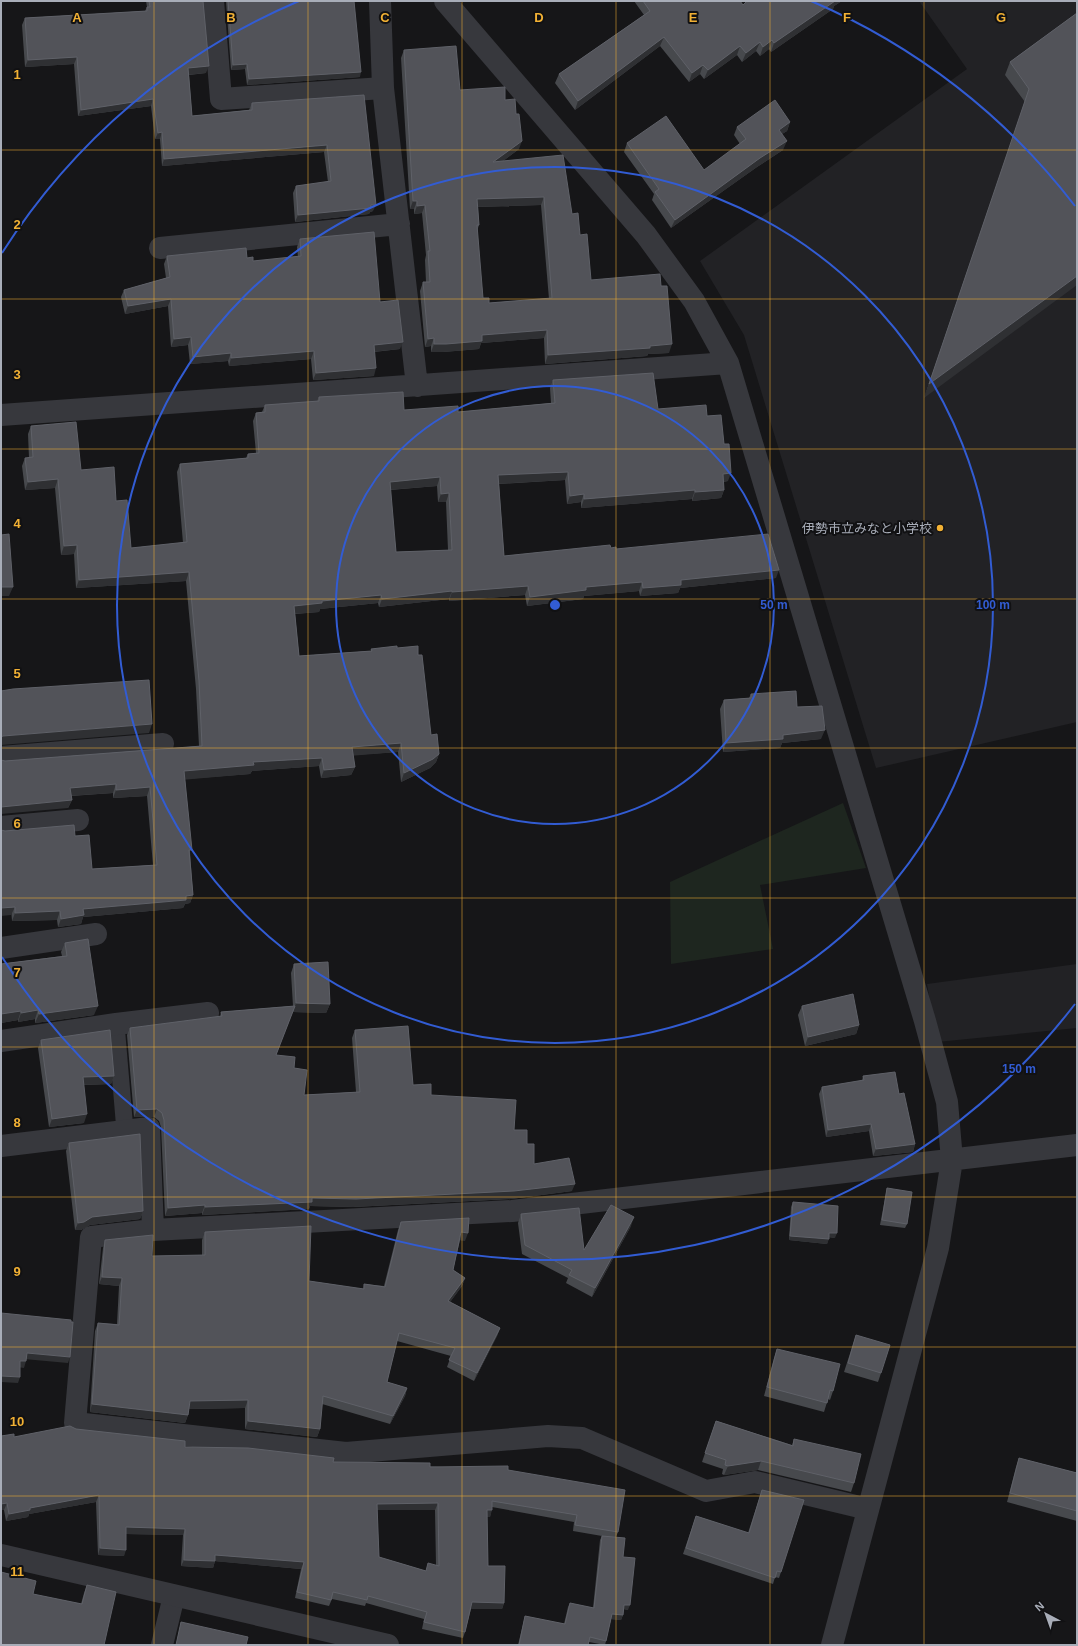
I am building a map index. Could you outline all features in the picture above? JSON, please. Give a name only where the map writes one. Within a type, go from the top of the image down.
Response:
[{"type":"street","points":[[213,1],[222,99],[383,88]]},
{"type":"street","points":[[380,1],[383,88],[417,386]]},
{"type":"street","points":[[445,1],[646,235],[694,301],[728,363],[925,1021],[947,1102],[952,1160],[938,1248],[832,1645]]},
{"type":"street","points":[[160,248],[398,224]]},
{"type":"street","points":[[1,415],[728,363]]},
{"type":"street","points":[[1,757],[163,744]]},
{"type":"street","points":[[1,827],[78,820]]},
{"type":"street","points":[[1,948],[96,934]]},
{"type":"street","points":[[1,1041],[116,1024],[208,1013]]},
{"type":"street","points":[[1,1146],[149,1128],[153,1230]]},
{"type":"street","points":[[868,1509],[755,1482],[706,1491],[582,1438],[548,1436],[346,1453],[74,1423],[91,1237],[153,1230],[512,1211],[1077,1145]]},
{"type":"street","points":[[1,1555],[388,1645]]},
{"type":"street","points":[[162,1645],[174,1596]]},
{"type":"lane","points":[[116,1024],[125,1131]]},
{"type":"shaded area","name":"伊勢市立みなと小学校","points":[[919,1],[1077,1],[1077,722],[876,768],[744,335],[700,261],[967,69]]},
{"type":"shaded area","points":[[843,803],[866,868],[760,885],[773,949],[671,964],[670,882]]},
{"type":"shaded area","points":[[1077,964],[1077,1028],[937,1042],[927,984]]},
{"type":"building","points":[[149,1],[203,1],[209,66],[188,68],[192,116],[252,110],[252,103],[364,95],[376,205],[371,205],[371,208],[298,215],[296,186],[331,181],[327,145],[164,159],[162,132],[158,133],[153,99],[81,110],[77,57],[28,60],[25,18],[147,11],[147,7],[150,7]]},
{"type":"building","points":[[228,1],[354,1],[361,72],[249,79],[247,64],[233,65]]},
{"type":"building","points":[[643,1],[740,1],[743,5],[747,1],[835,1],[774,43],[772,40],[763,47],[760,42],[746,53],[740,46],[708,70],[703,65],[692,73],[664,37],[578,101],[559,74],[650,11]]},
{"type":"building","points":[[1077,13],[1077,276],[929,384],[1029,89],[1010,62]]},
{"type":"building","points":[[456,46],[460,90],[505,87],[505,100],[515,99],[516,114],[519,114],[522,141],[493,162],[563,155],[572,214],[578,213],[580,235],[587,234],[591,280],[660,274],[661,286],[667,286],[672,344],[650,346],[650,348],[548,355],[547,330],[482,335],[482,341],[446,344],[434,344],[434,338],[428,339],[423,282],[430,282],[428,251],[430,251],[425,205],[417,206],[417,201],[413,201],[404,50]],"holes":[[[544,197],[552,298],[489,303],[489,298],[483,298],[477,225],[479,225],[477,199]]]},
{"type":"building","points":[[775,100],[790,122],[779,130],[787,141],[760,158],[675,220],[655,192],[659,189],[627,143],[666,116],[704,170],[746,139],[737,127]]},
{"type":"building","points":[[374,232],[380,302],[398,300],[403,342],[374,345],[376,368],[316,373],[314,351],[231,358],[231,353],[193,357],[191,337],[174,339],[171,299],[128,306],[124,290],[170,277],[167,256],[246,248],[247,258],[253,257],[253,261],[301,256],[300,239]]},
{"type":"building","points":[[653,373],[658,409],[706,405],[707,416],[721,415],[724,444],[729,444],[731,473],[723,474],[724,490],[695,492],[695,490],[584,499],[584,494],[570,496],[568,472],[498,475],[504,556],[610,545],[611,548],[616,547],[616,549],[768,534],[779,570],[681,580],[681,585],[643,588],[642,582],[586,587],[586,590],[530,597],[528,586],[452,591],[382,599],[381,595],[322,601],[322,603],[294,606],[299,656],[372,651],[371,649],[397,646],[397,648],[418,646],[418,655],[422,655],[431,735],[437,734],[439,754],[433,759],[404,773],[401,743],[352,747],[355,767],[324,770],[322,758],[253,762],[254,765],[184,771],[192,850],[189,850],[193,895],[186,896],[186,900],[83,909],[84,915],[61,919],[60,911],[15,913],[15,907],[1,908],[1,830],[5,831],[74,825],[75,836],[89,835],[92,869],[157,865],[150,787],[116,790],[116,784],[70,788],[72,800],[1,807],[1,760],[5,761],[202,746],[199,681],[189,572],[79,580],[77,545],[64,546],[58,479],[28,482],[25,458],[33,457],[31,426],[76,422],[81,470],[114,467],[116,501],[127,500],[131,548],[187,542],[180,464],[248,458],[248,454],[259,453],[256,413],[265,412],[265,405],[319,401],[319,397],[403,392],[404,410],[458,406],[458,412],[555,403],[553,380]],"holes":[[[440,477],[441,494],[449,493],[452,550],[396,552],[390,482]]]},
{"type":"building","points":[[9,534],[13,587],[1,587],[1,535]]},
{"type":"building","points":[[149,680],[152,724],[1,737],[1,691]]},
{"type":"building","points":[[796,691],[797,707],[822,706],[825,730],[783,735],[783,739],[726,743],[724,700],[751,698],[751,694]]},
{"type":"building","points":[[88,939],[98,1006],[39,1014],[38,1010],[1,1014],[1,964],[67,956],[65,943]]},
{"type":"building","points":[[328,962],[330,1004],[296,1003],[294,964]]},
{"type":"building","points":[[853,994],[859,1025],[808,1037],[802,1006]]},
{"type":"building","points":[[295,1006],[276,1055],[295,1057],[294,1068],[307,1070],[304,1095],[360,1092],[355,1030],[408,1026],[413,1085],[431,1084],[431,1095],[516,1100],[514,1130],[527,1130],[527,1144],[534,1144],[534,1164],[569,1158],[575,1184],[514,1191],[356,1199],[312,1198],[312,1202],[205,1207],[205,1205],[168,1208],[164,1120],[162,1113],[157,1109],[137,1110],[130,1028],[222,1016],[221,1012]]},
{"type":"building","points":[[110,1030],[114,1076],[83,1077],[87,1114],[52,1119],[41,1040]]},
{"type":"building","points":[[895,1072],[899,1094],[904,1093],[915,1144],[876,1149],[871,1124],[828,1130],[822,1087],[864,1080],[863,1076]]},
{"type":"building","points":[[140,1134],[143,1211],[92,1217],[84,1222],[78,1223],[69,1143]]},
{"type":"building","points":[[887,1188],[912,1192],[907,1224],[882,1220]]},
{"type":"building","points":[[793,1202],[838,1206],[837,1233],[829,1233],[829,1239],[790,1236]]},
{"type":"building","points":[[611,1205],[634,1217],[595,1288],[569,1275],[572,1270],[525,1245],[521,1214],[579,1208],[584,1250]]},
{"type":"building","points":[[469,1218],[468,1233],[461,1232],[453,1270],[465,1278],[448,1301],[500,1328],[477,1373],[449,1360],[455,1348],[399,1333],[387,1382],[407,1388],[393,1416],[323,1396],[320,1429],[248,1421],[248,1400],[190,1401],[188,1415],[92,1404],[98,1323],[119,1325],[122,1278],[102,1277],[105,1240],[153,1235],[152,1256],[205,1255],[205,1232],[311,1226],[309,1281],[364,1289],[364,1284],[385,1287],[401,1222]]},
{"type":"building","points":[[1,1313],[71,1320],[71,1322],[73,1322],[70,1357],[27,1353],[26,1361],[20,1361],[20,1377],[1,1376]]},
{"type":"building","points":[[856,1335],[890,1345],[881,1373],[848,1363]]},
{"type":"building","points":[[777,1349],[840,1364],[833,1391],[830,1390],[827,1403],[767,1387]]},
{"type":"building","points":[[716,1421],[793,1446],[794,1439],[861,1454],[854,1483],[761,1461],[728,1466],[725,1465],[726,1460],[705,1453]]},
{"type":"building","points":[[70,1426],[76,1429],[185,1441],[185,1447],[248,1448],[334,1458],[333,1462],[430,1463],[430,1467],[508,1466],[508,1470],[625,1490],[618,1532],[575,1525],[577,1515],[492,1501],[492,1510],[487,1510],[488,1566],[505,1566],[504,1603],[472,1602],[465,1632],[424,1622],[427,1612],[368,1596],[367,1600],[333,1592],[331,1600],[297,1592],[304,1562],[215,1555],[215,1561],[184,1560],[185,1529],[126,1527],[126,1550],[100,1548],[99,1495],[30,1508],[30,1510],[9,1514],[7,1503],[1,1504],[1,1436],[14,1434],[14,1437]],"holes":[[[438,1503],[439,1566],[428,1563],[426,1571],[379,1557],[377,1504]]]},
{"type":"building","points":[[1019,1458],[1077,1473],[1077,1511],[1010,1493]]},
{"type":"building","points":[[762,1490],[804,1500],[781,1572],[777,1571],[775,1578],[686,1548],[696,1516],[749,1533]]},
{"type":"building","points":[[602,1536],[625,1538],[623,1557],[635,1558],[630,1605],[624,1605],[623,1615],[612,1614],[606,1641],[590,1637],[588,1645],[519,1645],[525,1616],[565,1624],[570,1603],[594,1608]]},
{"type":"building","points":[[1,1572],[36,1581],[33,1594],[82,1604],[87,1585],[116,1592],[104,1645],[1,1645]]},
{"type":"building","points":[[181,1622],[248,1637],[246,1645],[176,1645]]},
{"type":"place","name":"伊勢市立みなと小学校","points":[[940,528]]}]
